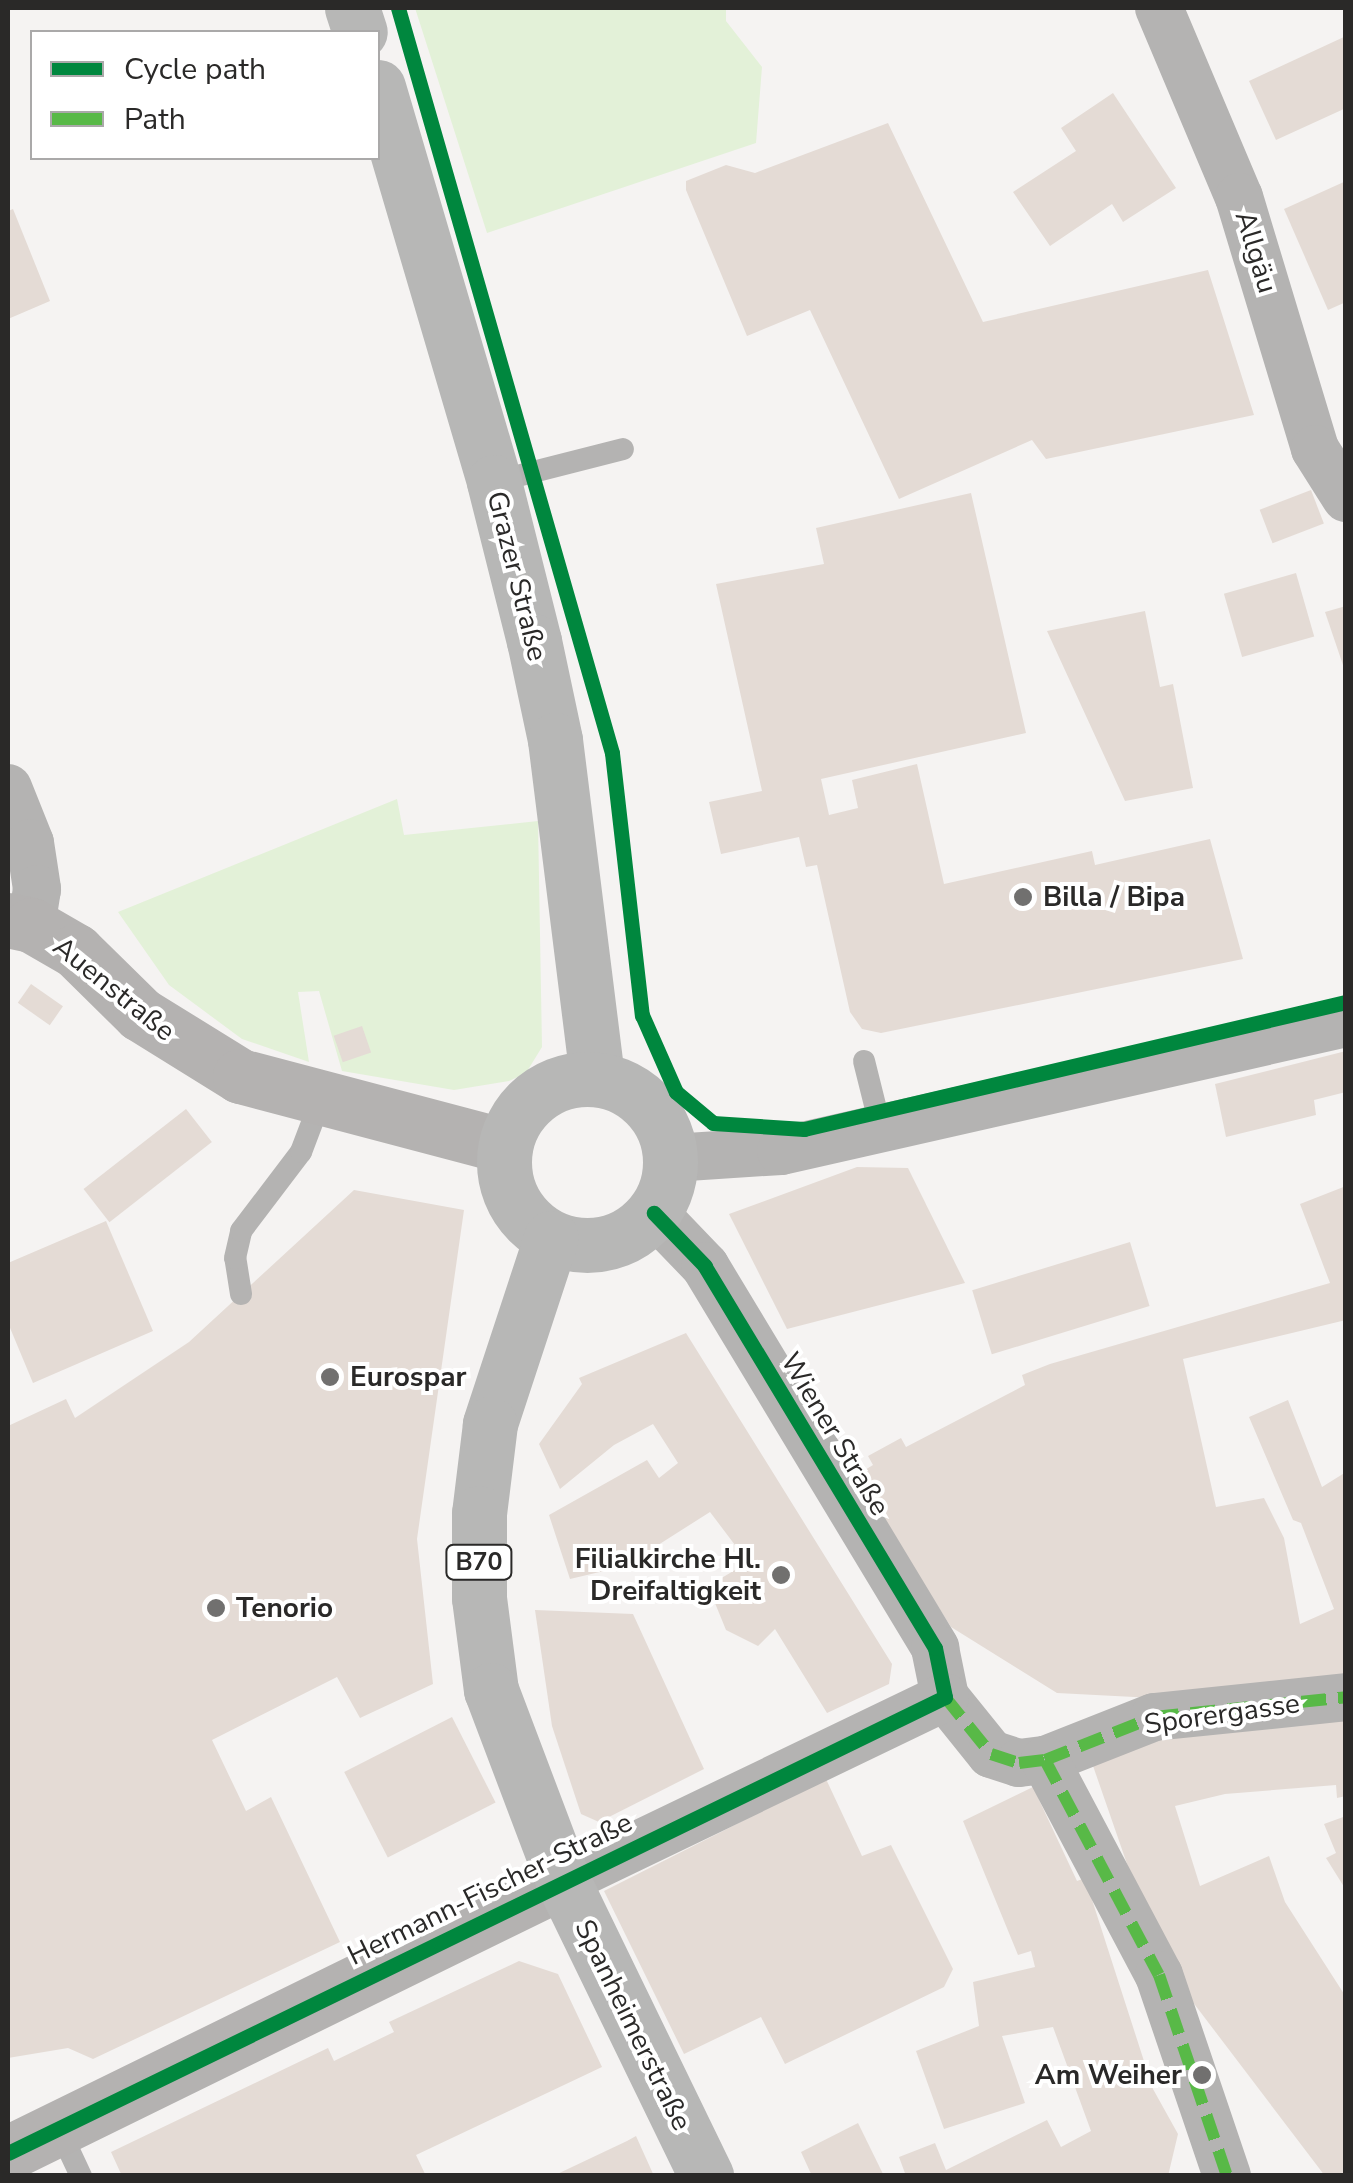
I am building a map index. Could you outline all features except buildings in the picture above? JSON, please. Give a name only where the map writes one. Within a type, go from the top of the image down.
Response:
[{"type":"main road","name":"Grazer Straße","points":[[380,94],[494,482],[555,740],[597,1078]]},
{"type":"main road","points":[[597,1078],[626,1087],[649,1105],[666,1130],[672,1158],[654,1214],[607,1244],[578,1246],[550,1238],[512,1200],[504,1146],[516,1117],[538,1094],[566,1080],[597,1078]]},
{"type":"main road","name":"Spanheimerstraße","points":[[550,1238],[490,1424],[479,1513],[479,1598],[491,1690],[563,1881],[706,2176]]},
{"type":"street","name":"Allgäu","points":[[1159,8],[1239,197],[1315,449],[1346,498]]},
{"type":"street","name":"Auenstraße","points":[[8,788],[30,843],[37,889],[20,923],[76,951],[140,1014],[191,1050],[240,1076],[320,1102],[504,1146]]},
{"type":"street","points":[[672,1158],[781,1152],[1346,1023]]},
{"type":"street","name":"Wiener Straße","points":[[654,1214],[705,1266],[935,1648],[945,1697],[991,1754],[1018,1763],[1045,1760]]},
{"type":"street","name":"Hermann-Fischer-Straße","points":[[8,2153],[70,2152],[563,1881],[945,1697]]},
{"type":"street","name":"Sporergasse","points":[[1045,1760],[1154,1717],[1346,1698]]},
{"type":"street","points":[[1045,1760],[1159,1975],[1227,2176]]},
{"type":"lane","points":[[494,482],[623,449]]},
{"type":"lane","points":[[864,1061],[882,1129]]},
{"type":"lane","points":[[241,1294],[235,1258],[241,1231],[300,1152],[320,1102]]},
{"type":"green space","points":[[415,8],[726,8],[726,21],[762,67],[756,143],[487,233]]},
{"type":"green space","points":[[397,799],[404,835],[538,821],[542,1047],[526,1073],[509,1081],[454,1090],[342,1071],[319,991],[298,992],[309,1062],[242,1039],[169,985],[118,912]]},
{"type":"marked path","points":[[945,1697],[991,1754],[1019,1763],[1045,1760],[1154,1717],[1346,1697]]},
{"type":"marked path","points":[[1045,1760],[1159,1975],[1227,2176]]},
{"type":"cycle path","points":[[398,8],[612,753],[642,1015],[676,1092],[713,1123],[804,1129],[1346,1002]]},
{"type":"cycle path","points":[[8,2153],[945,1697],[935,1648],[705,1266],[654,1213]]},
{"type":"place","name":"Billa / Bipa","points":[[1023,897]]},
{"type":"place","name":"Eurospar","points":[[330,1377]]},
{"type":"place","name":"Filialkirche Hl. Dreifaltigkeit","points":[[781,1575]]},
{"type":"place","name":"Tenorio","points":[[216,1608]]},
{"type":"place","name":"Am Weiher","points":[[1202,2075]]}]
